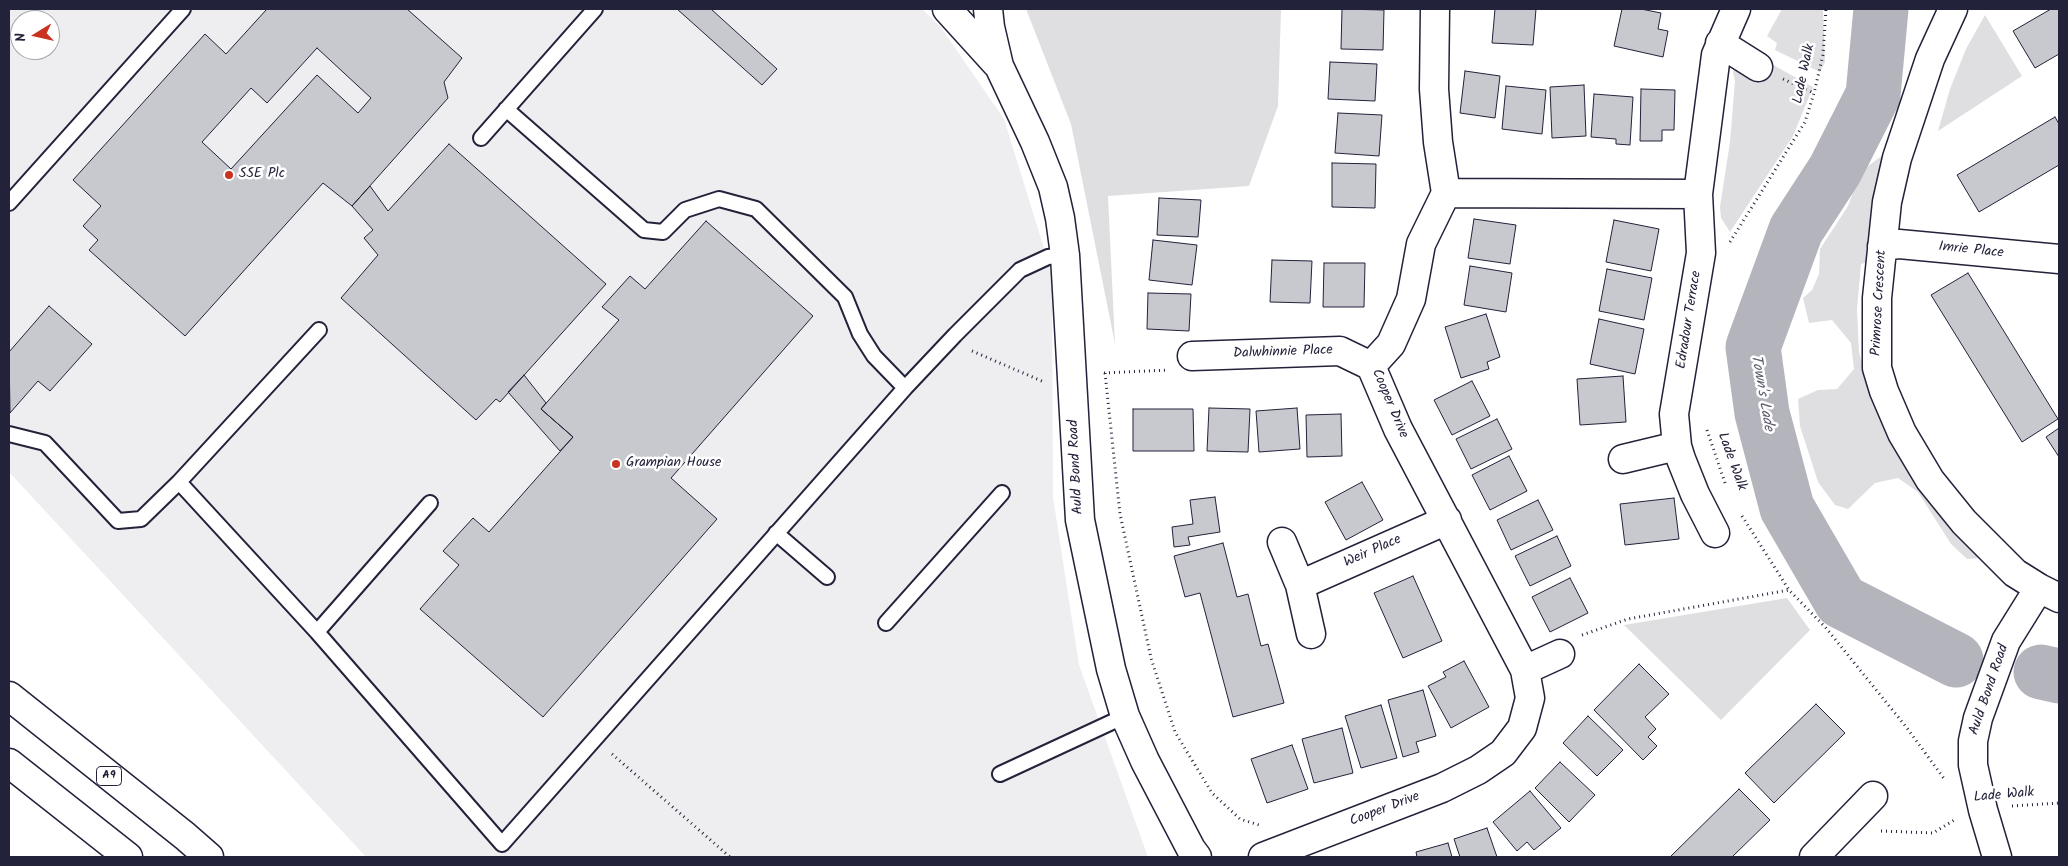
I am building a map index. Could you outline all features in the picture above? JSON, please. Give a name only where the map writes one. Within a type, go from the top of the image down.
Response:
[{"type":"main road","name":"Auld Bond Road","points":[[947,9],[999,66]]},
{"type":"main road","name":"Auld Bond Road","points":[[988,9],[999,66],[1035,142],[1053,186],[1065,255],[1080,520],[1111,669],[1125,716],[1145,761],[1191,849],[1198,857]]},
{"type":"main road","points":[[1435,9],[1434,89],[1438,142],[1446,193],[1698,194]]},
{"type":"main road","name":"Edradour Terrace","points":[[1715,532],[1695,494],[1677,446],[1674,414],[1701,253],[1698,194],[1716,54],[1736,9]]},
{"type":"main road","name":"Primrose Crescent","points":[[1953,9],[1930,59],[1897,158],[1887,202],[1877,298],[1878,368],[1884,391],[1902,433],[1930,480],[1964,522],[2015,573],[2049,593]]},
{"type":"main road","points":[[1720,43],[1758,67]]},
{"type":"main road","name":"Cooper Drive","points":[[1271,853],[1442,788],[1478,770],[1503,753],[1522,728],[1530,698],[1525,670],[1398,430],[1371,366],[1391,344],[1411,299],[1422,244],[1446,193]]},
{"type":"main road","name":"Imrie Place","points":[[1882,246],[1899,244],[2059,259]]},
{"type":"main road","name":"Dalwhinnie Place","points":[[1192,356],[1340,351],[1371,366]]},
{"type":"main road","points":[[1622,459],[1677,446]]},
{"type":"main road","name":"Weir Place","points":[[1300,585],[1447,520]]},
{"type":"main road","points":[[1282,542],[1300,585],[1311,634]]},
{"type":"main road","name":"Auld Bond Road","points":[[1997,857],[1975,810],[1973,741],[1975,729],[2006,642],[2049,593]]},
{"type":"main road","points":[[1525,670],[1560,654]]},
{"type":"main road","name":"A9","points":[[9,696],[209,857]]},
{"type":"main road","points":[[9,763],[128,857]]},
{"type":"main road","points":[[1814,857],[1873,796]]},
{"type":"lane","points":[[9,204],[183,9]]},
{"type":"lane","points":[[481,138],[595,9]]},
{"type":"lane","points":[[506,109],[644,230],[663,232],[685,210],[719,199],[756,208],[845,297],[860,334],[874,356],[905,388]]},
{"type":"lane","points":[[179,482],[317,632],[502,844],[905,388],[955,335],[1020,270],[1048,257],[1065,255]]},
{"type":"lane","points":[[9,434],[45,443],[118,521],[141,519],[179,482],[319,330]]},
{"type":"lane","points":[[886,623],[1002,493]]},
{"type":"lane","points":[[317,632],[430,503]]},
{"type":"lane","points":[[776,533],[827,577]]},
{"type":"lane","points":[[1000,774],[1125,716]]},
{"type":"path","name":"Lade Walk","points":[[1728,251],[1730,242],[1805,122],[1823,55],[1826,9]]},
{"type":"path","points":[[955,335],[972,351],[1052,386],[1072,385],[1105,373],[1183,369],[1192,356]]},
{"type":"path","points":[[1105,373],[1120,514],[1151,658],[1175,732],[1212,793],[1240,819],[1271,828],[1271,853]]},
{"type":"path","name":"Lade Walk","points":[[1706,427],[1727,488]]},
{"type":"path","points":[[1741,514],[1789,590],[1826,628],[1907,728],[1946,781]]},
{"type":"path","points":[[1560,654],[1574,638],[1628,619],[1789,590]]},
{"type":"path","points":[[594,739],[730,857]]},
{"type":"path","name":"Lade Walk","points":[[1975,810],[2059,803]]},
{"type":"path","points":[[1850,820],[1884,832],[1933,833],[1975,810]]},
{"type":"shaded area","points":[[9,9],[922,9],[940,26],[1004,119],[1052,274],[1053,497],[1079,665],[1148,857],[366,857],[9,472]]},
{"type":"shaded area","points":[[1026,9],[1281,9],[1278,106],[1249,186],[1108,196],[1115,344],[1071,124]]},
{"type":"shaded area","points":[[1782,9],[1823,9],[1825,62],[1820,72],[1775,50],[1777,43],[1767,36]]},
{"type":"shaded area","points":[[1985,15],[2022,76],[1938,131],[1950,89],[1966,49]]},
{"type":"shaded area","points":[[1736,61],[1766,61],[1813,87],[1793,136],[1730,232],[1721,218],[1720,207],[1730,142],[1735,81],[1733,72]]},
{"type":"shaded area","points":[[1887,152],[1873,261],[1861,264],[1857,309],[1859,352],[1871,397],[1887,434],[1911,475],[1934,509],[1983,558],[1967,559],[1951,544],[1918,492],[1898,478],[1875,483],[1848,509],[1835,505],[1818,482],[1800,426],[1798,399],[1818,390],[1837,389],[1854,369],[1851,343],[1832,320],[1809,323],[1803,298],[1812,290],[1819,274],[1820,249],[1848,206],[1860,172]]},
{"type":"shaded area","points":[[1787,598],[1810,630],[1721,720],[1624,625]]},
{"type":"building","name":"SSE Plc","points":[[267,9],[407,9],[462,58],[444,82],[448,98],[352,206],[323,183],[185,336],[89,250],[98,240],[83,226],[101,206],[73,180],[205,34],[226,54]],"holes":[[[317,48],[371,98],[358,113],[317,75],[231,169],[202,142],[251,88],[267,103]]]},
{"type":"building","points":[[677,9],[711,9],[777,69],[762,85]]},
{"type":"building","points":[[1342,9],[1384,10],[1383,50],[1341,49]]},
{"type":"building","points":[[1495,9],[1536,9],[1533,45],[1492,43]]},
{"type":"building","points":[[1622,9],[1641,9],[1661,13],[1658,29],[1668,31],[1663,57],[1614,46]]},
{"type":"building","points":[[2051,9],[2059,9],[2059,54],[2035,68],[2013,31]]},
{"type":"building","points":[[1330,62],[1377,64],[1375,101],[1328,99]]},
{"type":"building","points":[[1465,71],[1500,76],[1495,118],[1460,113]]},
{"type":"building","points":[[1584,85],[1586,136],[1552,138],[1550,87]]},
{"type":"building","points":[[1506,86],[1546,90],[1542,134],[1502,129]]},
{"type":"building","points":[[1641,89],[1675,90],[1674,130],[1662,130],[1662,141],[1640,141]]},
{"type":"building","points":[[1594,94],[1633,97],[1630,145],[1616,144],[1616,139],[1591,137]]},
{"type":"building","points":[[1338,113],[1382,115],[1379,156],[1335,153]]},
{"type":"building","points":[[2055,117],[2059,124],[2059,165],[1979,212],[1957,175]]},
{"type":"building","points":[[449,144],[606,284],[500,402],[496,399],[476,420],[341,298],[378,255],[364,238],[373,230],[352,206],[370,186],[388,211]]},
{"type":"building","points":[[1332,163],[1376,164],[1375,208],[1332,207]]},
{"type":"building","points":[[1159,198],[1201,200],[1198,237],[1157,235]]},
{"type":"building","points":[[1474,219],[1516,225],[1510,264],[1468,258]]},
{"type":"building","points":[[1614,220],[1659,229],[1651,271],[1606,262]]},
{"type":"building","name":"Grampian House","points":[[706,221],[813,316],[671,478],[717,519],[543,717],[420,609],[459,565],[443,551],[473,518],[489,532],[573,437],[541,409],[619,320],[602,307],[630,276],[645,289]]},
{"type":"building","points":[[1153,240],[1197,245],[1192,285],[1149,280]]},
{"type":"building","points":[[1272,260],[1312,261],[1310,303],[1270,302]]},
{"type":"building","points":[[1324,263],[1365,263],[1364,307],[1323,307]]},
{"type":"building","points":[[1470,266],[1512,273],[1506,312],[1464,305]]},
{"type":"building","points":[[1607,269],[1652,278],[1644,320],[1599,311]]},
{"type":"building","points":[[1968,273],[2058,419],[2022,442],[1931,295]]},
{"type":"building","points":[[1148,293],[1191,294],[1189,331],[1147,329]]},
{"type":"building","points":[[49,306],[92,344],[50,391],[38,381],[10,413],[9,352]]},
{"type":"building","points":[[1486,314],[1500,357],[1487,362],[1489,369],[1461,378],[1445,327]]},
{"type":"building","points":[[1599,319],[1644,329],[1635,374],[1590,364]]},
{"type":"building","points":[[524,375],[546,403],[541,409],[573,437],[560,451],[508,392]]},
{"type":"building","points":[[1623,376],[1626,422],[1580,425],[1577,379]]},
{"type":"building","points":[[1472,381],[1490,416],[1452,435],[1434,400]]},
{"type":"building","points":[[1209,408],[1250,409],[1248,452],[1207,451]]},
{"type":"building","points":[[1297,408],[1300,449],[1259,452],[1256,411]]},
{"type":"building","points":[[1133,409],[1193,409],[1194,451],[1133,451]]},
{"type":"building","points":[[1341,414],[1342,456],[1307,457],[1306,415]]},
{"type":"building","points":[[1497,419],[1512,449],[1471,469],[1456,439]]},
{"type":"building","points":[[2059,428],[2059,457],[2046,437]]},
{"type":"building","points":[[1509,456],[1527,491],[1490,510],[1472,475]]},
{"type":"building","points":[[1362,482],[1383,520],[1346,540],[1325,502]]},
{"type":"building","points":[[1215,497],[1220,532],[1188,537],[1190,545],[1174,547],[1172,527],[1193,524],[1190,500]]},
{"type":"building","points":[[1674,498],[1679,539],[1625,545],[1620,504]]},
{"type":"building","points":[[1538,500],[1553,530],[1511,550],[1497,520]]},
{"type":"building","points":[[1557,536],[1571,566],[1530,586],[1515,556]]},
{"type":"building","points":[[1223,543],[1237,597],[1248,594],[1261,646],[1268,644],[1284,703],[1233,717],[1200,593],[1185,597],[1174,556]]},
{"type":"building","points":[[1413,576],[1442,641],[1403,658],[1374,593]]},
{"type":"building","points":[[1570,578],[1588,613],[1550,632],[1532,597]]},
{"type":"building","points":[[1464,661],[1489,707],[1451,728],[1428,686],[1446,677],[1443,672]]},
{"type":"building","points":[[1639,664],[1669,694],[1645,717],[1656,729],[1648,737],[1657,746],[1643,760],[1594,710]]},
{"type":"building","points":[[1423,690],[1436,736],[1416,742],[1419,752],[1403,757],[1388,700]]},
{"type":"building","points":[[1816,704],[1845,733],[1774,803],[1745,773]]},
{"type":"building","points":[[1381,705],[1397,758],[1361,768],[1345,716]]},
{"type":"building","points":[[1588,716],[1623,750],[1597,776],[1563,743]]},
{"type":"building","points":[[1342,728],[1353,773],[1314,783],[1302,739]]},
{"type":"building","points":[[1292,745],[1308,789],[1267,803],[1251,759]]},
{"type":"building","points":[[1560,762],[1595,795],[1569,822],[1535,788]]},
{"type":"building","points":[[1739,789],[1770,820],[1732,857],[1670,857]]},
{"type":"building","points":[[1530,791],[1561,828],[1534,850],[1527,842],[1517,851],[1493,822]]},
{"type":"building","points":[[1487,828],[1497,857],[1460,857],[1454,839]]},
{"type":"building","points":[[1448,843],[1452,857],[1417,857],[1416,852]]},
{"type":"waterway","name":"Town's Lade","points":[[1881,9],[1873,95],[1835,170],[1796,230],[1753,347],[1762,413],[1787,508],[1841,601],[1956,660]]},
{"type":"waterway","name":"Town's Lade","points":[[2041,672],[2059,676]]},
{"type":"place","name":"SSE Plc","points":[[229,175]]},
{"type":"place","name":"Grampian House","points":[[616,464]]}]
